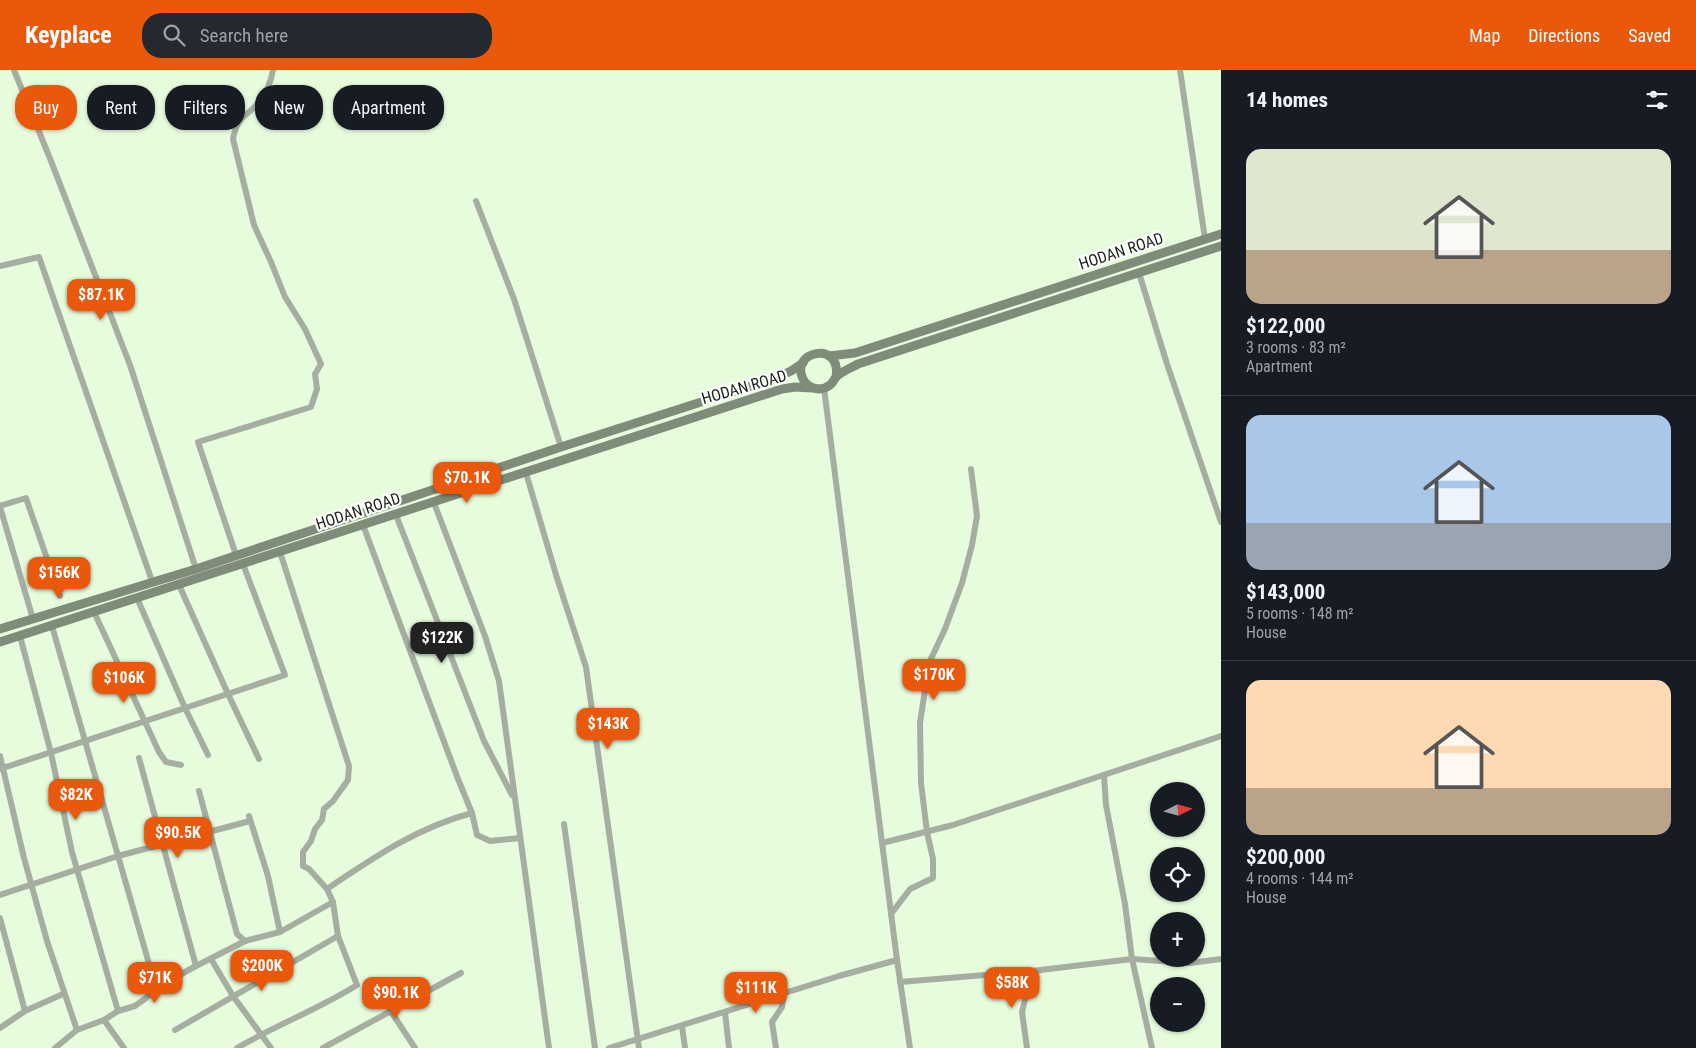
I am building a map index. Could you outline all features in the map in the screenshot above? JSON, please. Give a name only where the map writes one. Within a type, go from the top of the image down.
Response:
[{"type":"main road","name":"HODAN ROAD","points":[[0,629],[196,568],[776,378],[792,371],[803,363],[806,358],[817,353],[829,356],[855,352],[1221,234]]},
{"type":"main road","name":"HODAN ROAD","points":[[0,642],[364,526],[782,389],[795,387],[824,388],[829,386],[836,377],[858,364],[1221,246]]},
{"type":"main road","points":[[829,356],[836,365],[836,377]]},
{"type":"main road","name":"HODAN ROAD","points":[[803,363],[801,375],[803,380],[812,388]]},
{"type":"street","points":[[14,70],[130,365],[196,568]]},
{"type":"street","points":[[236,555],[198,442],[311,407],[317,389],[315,374],[321,364],[305,329],[285,297],[254,225],[233,139],[235,128],[243,116],[259,103],[271,84],[273,70]]},
{"type":"street","points":[[1180,70],[1205,239]]},
{"type":"street","points":[[476,201],[514,298],[561,447]]},
{"type":"street","points":[[0,266],[39,257],[152,581]]},
{"type":"street","points":[[1139,273],[1167,364],[1221,522]]},
{"type":"street","points":[[824,388],[891,914],[910,1048]]},
{"type":"street","points":[[891,914],[910,889],[933,878],[933,859],[920,783],[920,722],[929,663],[945,629],[962,583],[972,545],[977,516],[971,468]]},
{"type":"street","points":[[526,473],[557,578],[586,666],[639,1048]]},
{"type":"street","points":[[33,619],[0,506],[26,498],[60,596]]},
{"type":"street","points":[[434,503],[485,636],[499,681],[549,1048]]},
{"type":"street","points":[[396,515],[484,741],[514,800]]},
{"type":"street","points":[[364,526],[472,813],[477,835],[490,841],[520,838]]},
{"type":"street","points":[[237,1048],[357,985],[338,936],[332,902],[327,889],[309,869],[302,866],[303,852],[322,820],[324,809],[333,801],[348,780],[349,766],[280,552]]},
{"type":"street","points":[[2,768],[285,675],[243,564]]},
{"type":"street","points":[[179,585],[259,759]]},
{"type":"street","points":[[137,598],[185,708],[208,755]]},
{"type":"street","points":[[94,612],[159,752],[166,762],[181,765]]},
{"type":"street","points":[[52,626],[156,988]]},
{"type":"street","points":[[20,636],[51,753],[76,868],[118,1011]]},
{"type":"street","points":[[882,843],[927,832],[1104,776],[1221,736]]},
{"type":"street","points":[[0,756],[24,858],[47,941],[77,1030]]},
{"type":"street","points":[[139,758],[196,966]]},
{"type":"street","points":[[1104,776],[1106,805],[1125,904],[1132,959],[1152,1048]]},
{"type":"street","points":[[199,791],[237,934],[245,941]]},
{"type":"street","points":[[327,889],[397,843],[448,819],[472,813]]},
{"type":"street","points":[[0,895],[64,874],[76,868],[210,832],[249,818],[268,876],[280,932]]},
{"type":"street","points":[[564,824],[595,1048]]},
{"type":"street","points":[[54,1048],[77,1030],[104,1020],[118,1011],[135,1006],[156,988],[196,966],[245,941],[280,932],[332,902]]},
{"type":"street","points":[[0,918],[25,1011]]},
{"type":"street","points":[[176,1030],[338,936]]},
{"type":"street","points":[[211,959],[233,996],[271,1048]]},
{"type":"street","points":[[900,982],[1032,971],[1132,959],[1190,963],[1221,959]]},
{"type":"street","points":[[609,1048],[897,960]]},
{"type":"street","points":[[1027,1048],[1022,1012],[1032,971]]},
{"type":"street","points":[[323,1048],[461,973]]},
{"type":"street","points":[[776,1048],[772,1022],[782,1007],[784,993]]},
{"type":"street","points":[[0,1028],[25,1011],[64,994]]},
{"type":"street","points":[[390,1010],[415,1048]]},
{"type":"street","points":[[726,1012],[729,1048]]},
{"type":"street","points":[[104,1020],[124,1048]]},
{"type":"street","points":[[682,1026],[685,1048]]}]
